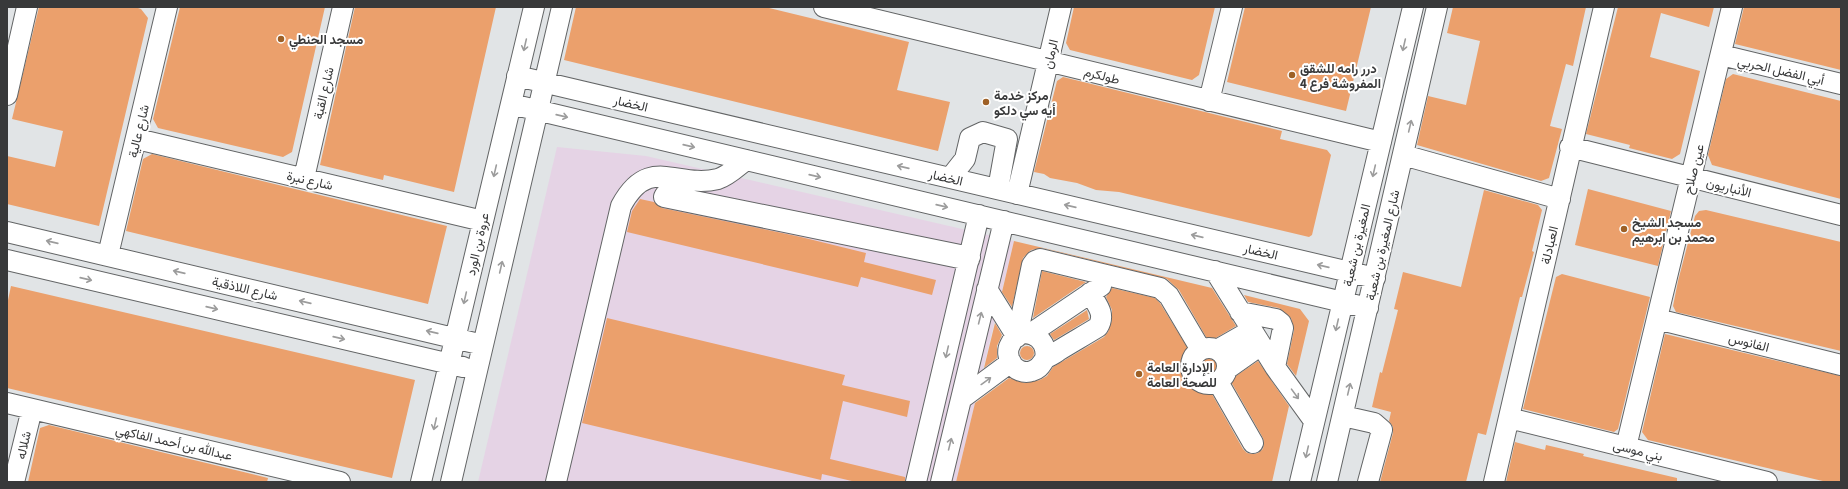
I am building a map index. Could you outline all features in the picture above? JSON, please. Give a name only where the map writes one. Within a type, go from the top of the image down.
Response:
[{"type":"street","points":[[8,86],[27,7]]},
{"type":"street","name":"شارع عالية","points":[[108,255],[166,7]]},
{"type":"street","name":"شارع القبة","points":[[304,178],[343,7]]},
{"type":"street","name":"عروة بن الورد","points":[[421,482],[534,7]]},
{"type":"street","points":[[451,482],[562,7]]},
{"type":"street","name":"طولكرم","points":[[824,7],[1381,142]]},
{"type":"street","name":"الرمان","points":[[1017,194],[1061,7]]},
{"type":"street","points":[[1209,100],[1232,7]]},
{"type":"street","name":"المغيرة بن شعبة","points":[[1300,482],[1413,7]]},
{"type":"street","name":"شارع المغيرة بن شعبة","points":[[1327,482],[1438,7]]},
{"type":"street","name":"العبادلة","points":[[1494,482],[1560,199],[1570,147],[1604,7]]},
{"type":"street","name":"عين صلاح","points":[[1626,447],[1732,7]]},
{"type":"street","name":"أبي الفضل الحربي","points":[[1721,55],[1841,84]]},
{"type":"street","name":"الخضار","points":[[517,76],[1375,278]]},
{"type":"street","points":[[511,104],[1368,308]]},
{"type":"street","points":[[950,178],[965,159],[970,138],[983,132],[1007,139],[998,189]]},
{"type":"street","name":"شارع نبرة","points":[[136,139],[483,221]]},
{"type":"street","name":"الأنباريون","points":[[1570,147],[1841,215]]},
{"type":"street","points":[[1403,155],[1560,199]]},
{"type":"street","points":[[556,482],[621,206],[628,192],[639,182],[652,176],[708,180],[721,178],[746,160]]},
{"type":"street","points":[[968,262],[664,197],[665,195],[968,262],[989,283],[1023,335],[1040,338],[1044,343],[1046,348],[1045,359],[1042,365],[1032,372],[1020,370],[1011,362],[1008,350],[1010,344],[1023,335],[1115,277]]},
{"type":"street","points":[[916,482],[979,215]]},
{"type":"street","points":[[940,482],[1004,221]]},
{"type":"street","name":"شارع اللاذقية","points":[[7,232],[483,345]]},
{"type":"street","points":[[1023,335],[1032,265],[1035,261],[1040,259],[1160,288],[1165,291],[1209,350],[1226,358],[1223,376],[1252,443]]},
{"type":"street","name":"شارع اللاذقية","points":[[7,262],[477,370]]},
{"type":"street","points":[[1215,271],[1275,367],[1314,421]]},
{"type":"street","points":[[1045,359],[1098,327],[1102,320],[1102,314],[1090,293]]},
{"type":"street","points":[[1240,312],[1276,319],[1281,323],[1283,328],[1275,367]]},
{"type":"street","name":"الفانوس","points":[[1657,319],[1841,365]]},
{"type":"street","points":[[1257,338],[1223,376],[1213,384],[1201,383],[1193,375],[1193,358],[1209,350],[1257,338]]},
{"type":"street","points":[[961,399],[1011,362]]},
{"type":"street","name":"عبدالله بن أحمد الفاكهي","points":[[7,403],[32,408],[268,474],[340,482]]},
{"type":"street","name":"شلاله","points":[[14,482],[32,408]]},
{"type":"street","points":[[1343,416],[1374,423],[1382,430],[1368,482]]},
{"type":"street","name":"بني موسى","points":[[1509,418],[1768,482]]},
{"type":"shaded area","points":[[557,147],[646,156],[1014,241],[956,482],[478,482]]},
{"type":"building","points":[[39,7],[135,7],[141,9],[148,18],[99,226],[7,204],[7,156],[55,167],[63,131],[12,119]]},
{"type":"building","points":[[180,7],[325,7],[292,152],[283,157],[158,128],[153,119]]},
{"type":"building","points":[[355,7],[496,7],[454,192],[384,175],[383,180],[320,165]]},
{"type":"building","points":[[576,7],[765,7],[909,42],[897,90],[950,102],[938,151],[564,60]]},
{"type":"building","points":[[1074,7],[1215,7],[1199,75],[1192,80],[1070,50],[1066,43]]},
{"type":"building","points":[[1245,7],[1371,7],[1346,111],[1227,82]]},
{"type":"building","points":[[1453,7],[1586,7],[1573,66],[1566,64],[1550,126],[1562,129],[1549,178],[1541,181],[1417,145],[1428,96],[1466,105],[1480,41],[1447,33]]},
{"type":"building","points":[[1618,7],[1714,7],[1709,27],[1661,13],[1650,57],[1700,71],[1680,154],[1672,159],[1629,148],[1630,145],[1586,134]]},
{"type":"building","points":[[1744,7],[1841,7],[1841,70],[1735,44]]},
{"type":"building","points":[[1733,74],[1841,101],[1841,199],[1712,165],[1708,155],[1726,79]]},
{"type":"building","points":[[1063,77],[1282,131],[1280,139],[1327,150],[1331,155],[1312,235],[1309,237],[1119,192],[1096,190],[1077,183],[1050,178],[1044,174],[1034,172],[1057,81]]},
{"type":"building","points":[[152,154],[447,226],[428,304],[126,231],[143,159]]},
{"type":"building","name":"مسجد الشيخ محمد بن ابرهيم","points":[[1588,189],[1671,211],[1658,266],[1575,245]]},
{"type":"building","points":[[1484,190],[1538,205],[1542,210],[1532,251],[1534,252],[1522,297],[1520,297],[1486,435],[1478,433],[1466,482],[1380,482],[1393,433],[1393,427],[1389,421],[1391,412],[1372,407],[1380,372],[1382,373],[1398,310],[1394,309],[1403,272],[1461,287]]},
{"type":"building","points":[[640,199],[654,202],[662,208],[801,237],[866,253],[864,262],[936,280],[932,295],[861,277],[858,287],[627,232],[632,211]]},
{"type":"building","points":[[1706,210],[1841,242],[1841,351],[1676,312],[1673,306],[1695,216],[1699,211]]},
{"type":"building","points":[[1014,241],[1212,288],[1236,326],[1209,342],[1179,290],[1167,279],[1042,248],[1031,250],[1023,258],[1012,307],[1002,292]]},
{"type":"building","points":[[1042,271],[1086,282],[1033,318]]},
{"type":"building","points":[[1562,274],[1650,297],[1618,429],[1614,432],[1523,409],[1556,277]]},
{"type":"building","points":[[11,286],[415,380],[392,478],[7,388],[7,305]]},
{"type":"building","points":[[1112,288],[1155,298],[1160,303],[1195,360],[1202,361],[1209,358],[1219,361],[1216,365],[1216,371],[1208,377],[1208,387],[1243,449],[1247,453],[1253,454],[1258,453],[1263,449],[1263,438],[1230,380],[1258,361],[1289,406],[1272,482],[956,482],[975,403],[1009,378],[1025,383],[1040,380],[1047,376],[1053,367],[1104,337],[1108,332],[1112,320],[1112,310],[1106,297]]},
{"type":"building","points":[[1244,295],[1300,309],[1309,321],[1296,376],[1287,364],[1294,330],[1291,318],[1279,308],[1248,302]]},
{"type":"building","points":[[1087,310],[1089,319],[1054,340],[1050,334]]},
{"type":"building","points":[[607,318],[845,375],[842,385],[910,401],[907,417],[843,401],[830,459],[905,477],[905,482],[856,482],[822,474],[821,480],[582,423]]},
{"type":"building","points":[[995,323],[1002,335],[997,346],[997,358],[984,368]]},
{"type":"building","points":[[1665,334],[1841,376],[1841,482],[1827,482],[1648,440],[1642,432]]},
{"type":"building","points":[[1024,346],[1030,346],[1034,350],[1034,356],[1030,360],[1024,360],[1020,356],[1020,350]]},
{"type":"building","points":[[49,425],[268,478],[267,482],[28,482],[40,428]]},
{"type":"building","points":[[1515,442],[1545,450],[1546,445],[1584,454],[1583,456],[1677,478],[1677,482],[1506,482]]},
{"type":"place","name":"مسجد الحنطي","points":[[281,39]]},
{"type":"place","name":"درر رامه للشقق المفروشة فرع 4","points":[[1292,75]]},
{"type":"place","name":"مركز خدمة أيه سي دلكو","points":[[986,102]]},
{"type":"place","name":"مسجد الشيخ محمد بن ابرهيم","points":[[1624,229]]},
{"type":"place","name":"الإدارة العامة للصحة العامة","points":[[1139,374]]}]
